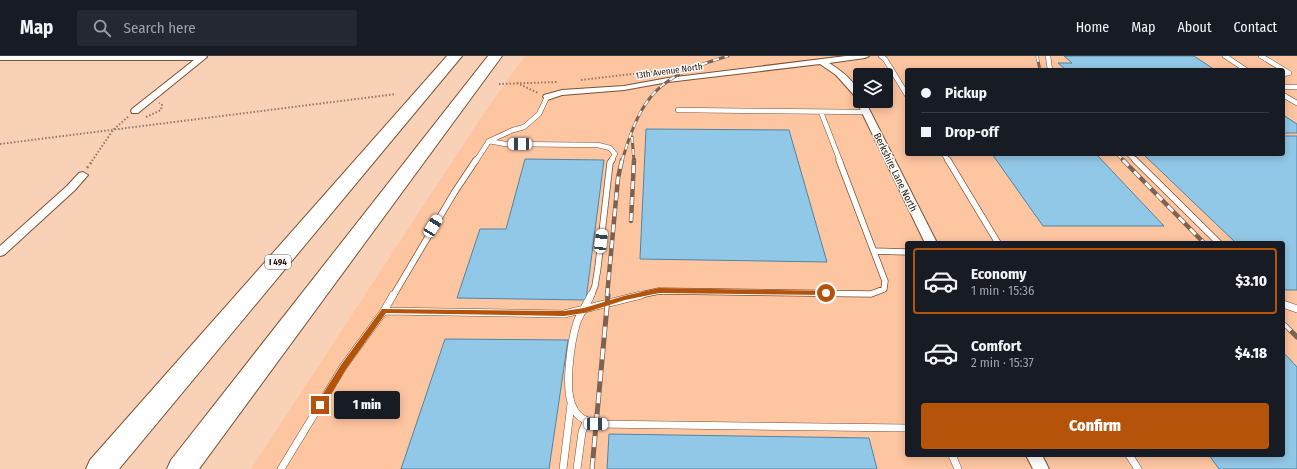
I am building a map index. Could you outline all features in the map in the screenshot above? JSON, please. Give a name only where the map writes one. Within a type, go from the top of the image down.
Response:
[{"type":"highway","name":"I 494","points":[[101,469],[456,56]]},
{"type":"highway","points":[[182,469],[495,56]]},
{"type":"street","name":"13th Avenue North","points":[[547,97],[562,93],[624,88],[668,80],[865,56]]},
{"type":"street","points":[[0,58],[202,57]]},
{"type":"street","points":[[135,111],[202,57]]},
{"type":"street","name":"Berkshire Lane North","points":[[822,62],[844,79],[853,89]]},
{"type":"street","name":"Berkshire Lane North","points":[[865,108],[929,241]]},
{"type":"street","points":[[0,252],[71,188],[83,175]]},
{"type":"street","points":[[1035,457],[1041,469]]},
{"type":"lane","points":[[881,56],[885,59],[905,91]]},
{"type":"lane","points":[[1048,56],[1050,68]]},
{"type":"lane","points":[[1225,56],[1243,68]]},
{"type":"lane","points":[[1261,56],[1281,68]]},
{"type":"lane","points":[[1285,87],[1297,87]]},
{"type":"lane","points":[[1285,96],[1297,104]]},
{"type":"lane","points":[[281,469],[343,367],[384,310],[446,206],[489,141],[513,130],[524,127],[539,114],[547,97]]},
{"type":"lane","points":[[678,110],[867,112]]},
{"type":"lane","points":[[384,310],[564,314],[584,310],[624,298],[659,291],[872,294],[884,289],[885,281],[822,112]]},
{"type":"lane","points":[[489,141],[505,144],[598,145],[614,150],[615,154],[610,164],[596,283],[578,320],[576,329],[570,374],[569,393],[571,404],[563,469]]},
{"type":"lane","points":[[945,156],[997,241]]},
{"type":"lane","points":[[1131,156],[1218,241]]},
{"type":"lane","points":[[874,252],[905,252]]},
{"type":"lane","points":[[1285,305],[1297,309]]},
{"type":"lane","points":[[571,404],[586,422],[596,424],[905,428]]},
{"type":"lane","points":[[577,469],[582,432],[586,422]]},
{"type":"lane","points":[[953,457],[958,469]]},
{"type":"lane","points":[[1130,457],[1138,469]]},
{"type":"path","points":[[514,82],[547,97]]},
{"type":"path","points":[[527,87],[533,83]]},
{"type":"path","points":[[0,144],[396,94]]},
{"type":"path","points":[[83,175],[113,130],[135,111]]},
{"type":"shaded area","points":[[525,56],[1297,56],[1297,469],[251,469],[480,119]]},
{"type":"building","points":[[1064,56],[1194,56],[1212,68],[1064,68],[1058,63],[1072,63]]},
{"type":"building","points":[[1285,116],[1297,124],[1297,133],[1285,133]]},
{"type":"building","points":[[646,129],[789,130],[827,262],[640,259]]},
{"type":"building","points":[[1285,136],[1297,136],[1297,290],[1285,289],[1285,241],[1234,241],[1145,156],[1285,156]]},
{"type":"building","points":[[993,156],[1098,156],[1164,226],[1043,226]]},
{"type":"building","points":[[525,159],[604,160],[586,300],[457,298],[480,229],[506,229]]},
{"type":"building","points":[[445,339],[568,340],[549,469],[401,469]]},
{"type":"building","points":[[1285,354],[1297,367],[1297,469],[1219,469],[1210,457],[1285,457]]},
{"type":"building","points":[[609,434],[869,438],[877,469],[607,469]]},
{"type":"railway","points":[[622,161],[637,118],[646,103],[657,90],[670,80],[686,71],[728,56]]},
{"type":"railway","points":[[1037,56],[1040,68]]},
{"type":"railway","points":[[632,137],[634,161]]},
{"type":"railway","points":[[1119,156],[1123,160]]},
{"type":"railway","points":[[607,296],[618,178],[622,160]]},
{"type":"railway","points":[[1123,160],[1202,241]]},
{"type":"railway","points":[[631,221],[634,161]]},
{"type":"railway","points":[[592,469],[608,295]]},
{"type":"railway","points":[[1285,325],[1297,337]]},
{"type":"route","points":[[320,405],[343,367],[384,310],[564,314],[584,310],[624,298],[659,291],[826,293]]}]
